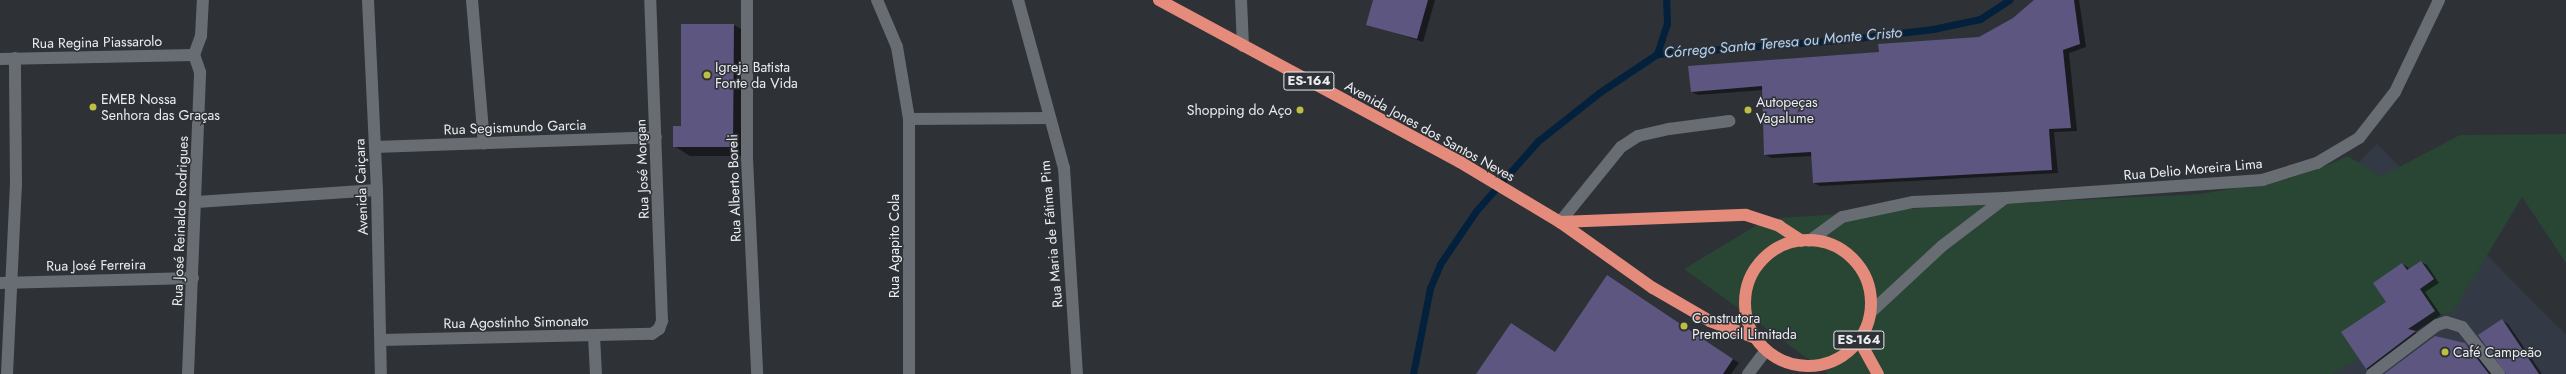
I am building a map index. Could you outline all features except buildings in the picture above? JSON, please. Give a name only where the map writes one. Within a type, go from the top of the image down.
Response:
[{"type":"highway","name":"Avenida Jones dos Santos Neves","points":[[1159,0],[1460,162],[1560,222],[1653,288],[1710,321],[1756,338]]},
{"type":"highway","name":"Avenida Jones dos Santos Neves","points":[[1560,222],[1746,215],[1779,226],[1805,241],[1838,248],[1850,257],[1867,282],[1870,312],[1867,326],[1859,340],[1837,359],[1822,364],[1792,364]]},
{"type":"highway","name":"Avenida Jones dos Santos Neves","points":[[1804,374],[1792,364],[1766,350],[1756,338],[1745,310],[1749,280],[1767,256],[1779,248],[1805,241]]},
{"type":"highway","name":"ES-164","points":[[1859,340],[1878,374]]},
{"type":"street","points":[[194,55],[201,36],[203,0]]},
{"type":"street","name":"Avenida Caiçara","points":[[368,0],[377,190],[381,374]]},
{"type":"street","points":[[472,0],[484,143]]},
{"type":"street","name":"Rua José Morgan","points":[[650,0],[662,321],[659,329],[652,334]]},
{"type":"street","name":"Rua Alberto Boreli","points":[[747,0],[747,158],[756,374]]},
{"type":"street","points":[[877,0],[897,47],[909,119],[1050,118]]},
{"type":"street","name":"Rua Maria de Fátima Pim","points":[[1018,0],[1064,168],[1077,374]]},
{"type":"street","points":[[1241,0],[1243,46]]},
{"type":"street","name":"Rua Delio Moreira Lima","points":[[1805,241],[1842,217],[1875,208],[1913,202],[2005,198],[2262,180],[2317,163],[2359,138],[2395,92],[2439,0]]},
{"type":"street","name":"Rua Regina Piassarolo","points":[[0,59],[194,55]]},
{"type":"street","name":"Rua José Reinaldo Rodrigues","points":[[188,374],[197,202],[200,72],[194,55]]},
{"type":"street","points":[[7,374],[13,282],[16,185],[16,58]]},
{"type":"street","name":"Rua Agapito Cola","points":[[909,119],[909,374]]},
{"type":"street","points":[[1560,222],[1621,147],[1638,136],[1669,129],[1729,121]]},
{"type":"street","name":"Rua Segismundo Garcia","points":[[375,146],[656,137]]},
{"type":"street","points":[[197,202],[377,190]]},
{"type":"street","points":[[1870,312],[1942,246],[2005,198]]},
{"type":"street","name":"Rua José Ferreira","points":[[0,283],[193,278]]},
{"type":"street","points":[[2372,374],[2437,325],[2446,322],[2462,327],[2499,374]]},
{"type":"street","name":"Rua Agostinho Simonato","points":[[381,340],[652,334]]},
{"type":"street","points":[[594,336],[596,374]]},
{"type":"street","points":[[1748,374],[1766,350]]},
{"type":"shaded area","name":"Café Campeão","points":[[2377,144],[2566,335],[2566,374],[2219,374],[2326,194]]},
{"type":"green space","points":[[2566,134],[2566,263],[2522,197],[2453,312],[2410,320],[2357,360],[2332,374],[1829,374],[1684,269],[1767,219],[1938,207],[2200,194],[2284,180],[2328,165],[2347,156],[2382,176],[2460,135]]},
{"type":"waterway","points":[[1657,54],[1667,24],[1666,0]]},
{"type":"waterway","name":"Córrego Santa Teresa ou Monte Cristo","points":[[1413,374],[1430,288],[1440,264],[1476,211],[1538,141],[1600,92],[1657,54],[1841,40],[1933,29],[1980,19],[2009,0]]},
{"type":"place","name":"Igreja Batista Fonte da Vida","points":[[707,75]]},
{"type":"place","name":"EMEB Nossa Senhora das Graças","points":[[93,107]]},
{"type":"place","name":"Shopping do Aço","points":[[1300,110]]},
{"type":"place","name":"Autopeças Vagalume","points":[[1748,110]]},
{"type":"place","name":"Construtora Premocil Limitada","points":[[1684,326]]},
{"type":"place","name":"Café Campeão","points":[[2445,352]]}]
